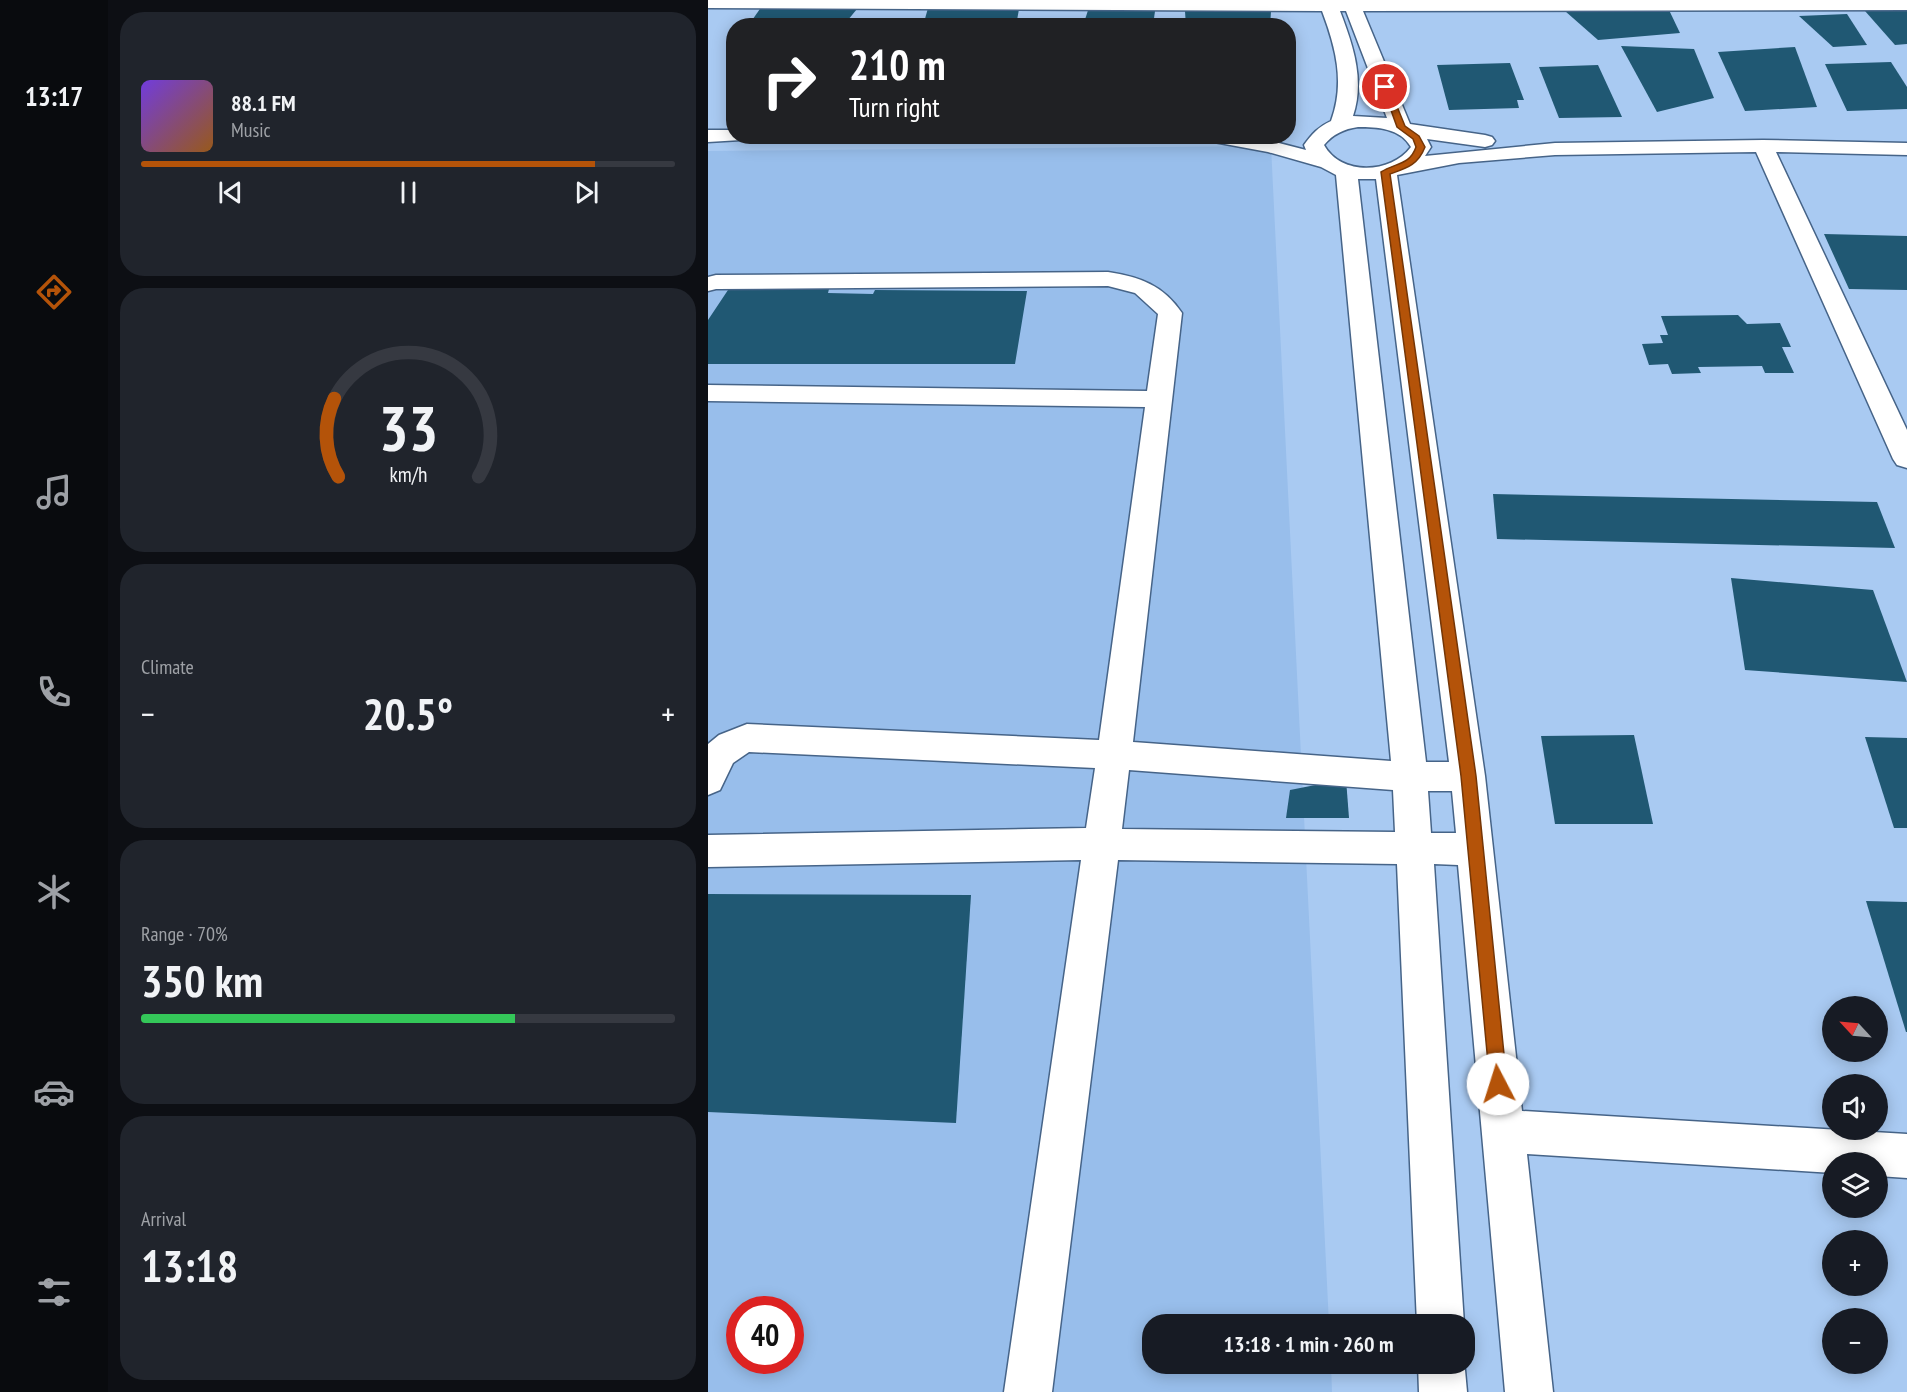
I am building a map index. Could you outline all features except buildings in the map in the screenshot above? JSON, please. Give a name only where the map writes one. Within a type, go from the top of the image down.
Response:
[{"type":"street","points":[[708,3],[894,7],[1328,3],[1907,4]]},
{"type":"street","points":[[1328,3],[1350,79],[1347,109],[1334,126],[1318,136],[1314,145],[1316,154],[1335,167],[1410,777],[1439,1314]]},
{"type":"street","points":[[1351,3],[1403,128],[1416,138],[1420,147],[1417,157],[1396,169]]},
{"type":"street","points":[[1298,131],[1371,121],[1456,138],[1555,149]]},
{"type":"street","points":[[708,136],[726,136]]},
{"type":"street","points":[[1260,144],[1366,174],[1459,157],[1555,149],[1763,146],[1907,148]]},
{"type":"street","points":[[1763,146],[1907,459]]},
{"type":"street","points":[[1396,169],[1476,849],[1529,1392]]},
{"type":"street","points":[[708,284],[716,282],[1108,279],[1143,286],[1158,297],[1170,313],[1114,755],[1028,1392]]},
{"type":"street","points":[[708,393],[1159,399]]},
{"type":"street","points":[[708,780],[718,754],[729,744],[747,738],[1114,755],[1410,777],[1468,776]]},
{"type":"street","points":[[708,851],[1101,844],[1476,849]]},
{"type":"street","points":[[1503,1131],[1907,1156]]},
{"type":"street","points":[[1442,1374],[1443,1392]]},
{"type":"shaded area","points":[[1271,146],[1329,1314],[1142,1314],[1142,1374],[1331,1374],[1332,1392],[708,1392],[708,151]]},
{"type":"route","points":[[1385,87],[1401,127],[1416,138],[1420,147],[1417,157],[1407,165],[1386,172],[1468,776],[1498,1084]]}]
